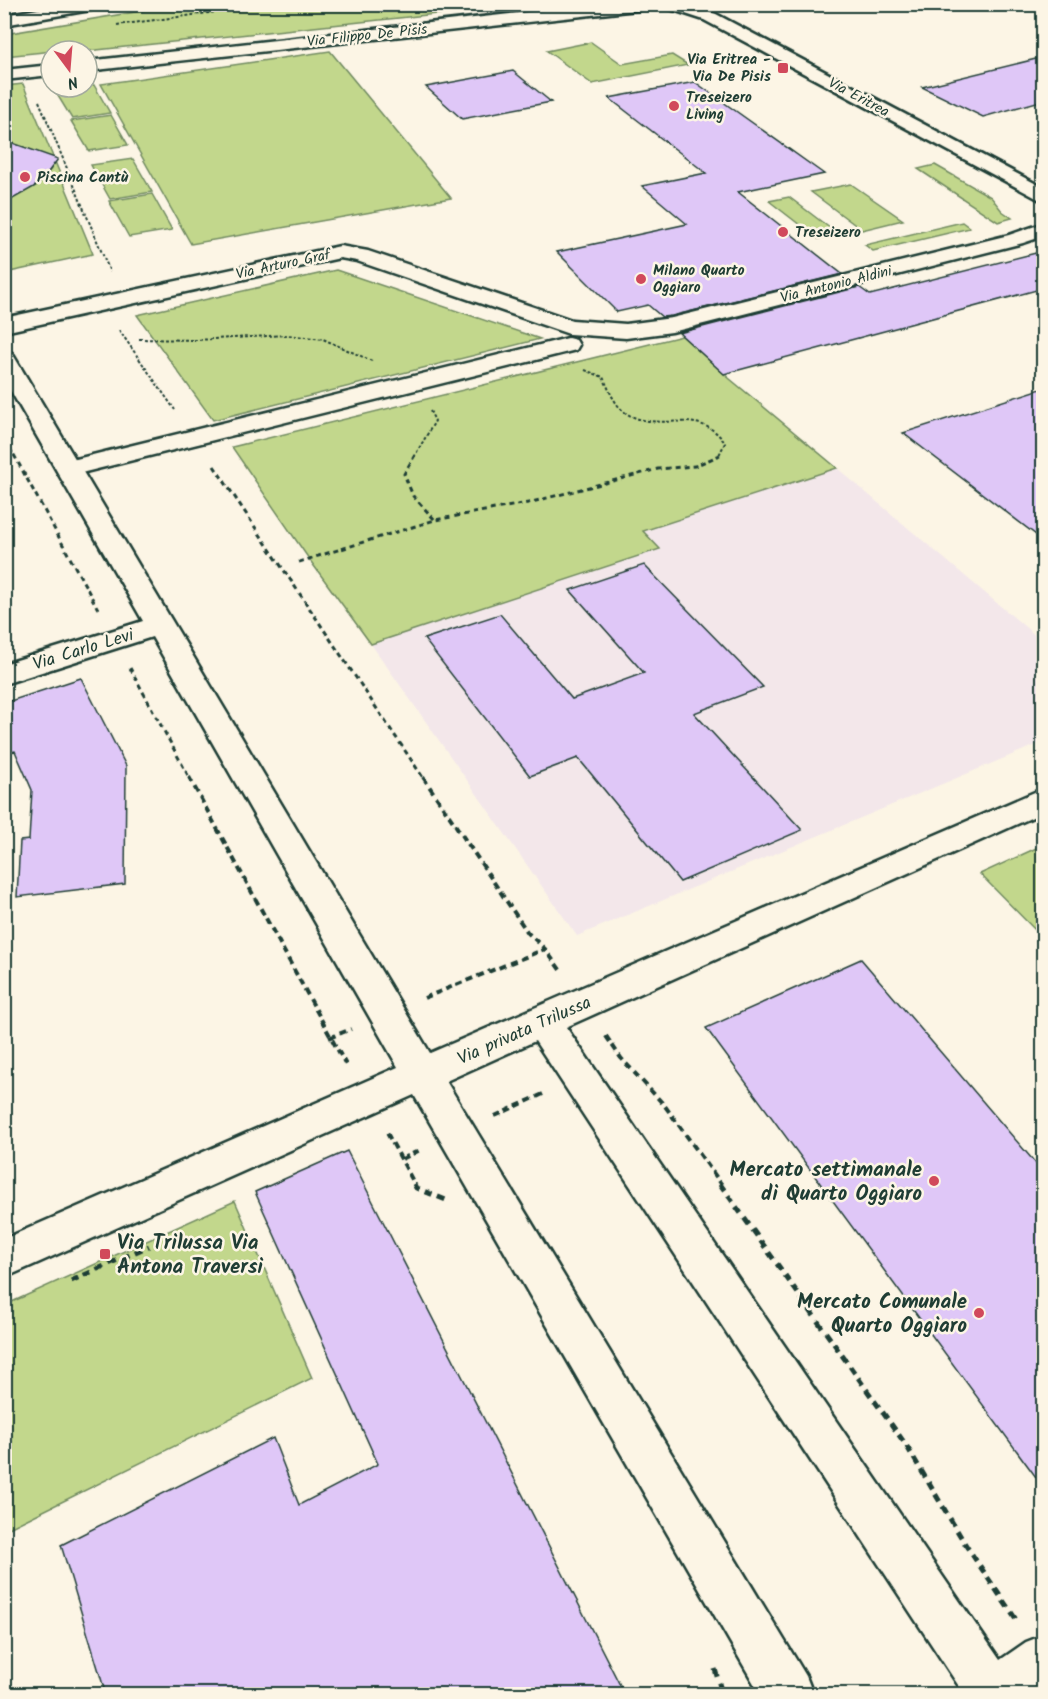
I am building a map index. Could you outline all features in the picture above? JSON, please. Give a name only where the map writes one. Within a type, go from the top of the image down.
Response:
[{"type":"street","points":[[4,6],[14,4]]},
{"type":"street","points":[[4,20],[96,4]]},
{"type":"street","name":"Via Filippo De Pisis","points":[[99,65],[646,4]]},
{"type":"street","name":"Via Eritrea","points":[[670,4],[710,17],[1044,196]]},
{"type":"street","points":[[4,75],[39,71]]},
{"type":"street","name":"Via Antonio Aldini","points":[[626,331],[672,325],[1016,239],[1044,229]]},
{"type":"street","name":"Via Arturo Graf","points":[[4,325],[340,252],[361,255],[569,327],[626,331]]},
{"type":"street","points":[[69,468],[568,345]]},
{"type":"street","points":[[4,358],[422,1075],[788,1695]]},
{"type":"street","name":"Via Carlo Levi","points":[[4,674],[161,625]]},
{"type":"street","name":"Via privata Trilussa","points":[[4,1259],[1044,799]]},
{"type":"street","points":[[542,1022],[994,1695],[1043,1660]]},
{"type":"path","points":[[111,26],[277,4]]},
{"type":"path","points":[[35,92],[113,280]]},
{"type":"path","points":[[113,322],[181,418]]},
{"type":"path","points":[[139,339],[196,340],[287,335],[323,339],[362,356],[411,384]]},
{"type":"path","points":[[299,562],[435,520],[528,502],[658,469],[695,466],[720,456],[725,443],[714,429],[697,424],[628,415],[612,396],[603,377],[581,368]]},
{"type":"path","points":[[428,406],[435,422],[404,474],[413,496],[435,520]]},
{"type":"path","points":[[4,437],[99,611]]},
{"type":"path","points":[[209,459],[528,933],[545,949],[413,1003]]},
{"type":"path","points":[[124,658],[329,1038]]},
{"type":"path","points":[[402,1159],[621,1058],[665,1106],[906,1445],[967,1546],[1043,1660]]},
{"type":"path","points":[[71,1281],[149,1246]]},
{"type":"shaded area","points":[[837,468],[1043,642],[1043,742],[577,936],[371,644],[659,549],[643,531]]},
{"type":"green space","points":[[176,4],[522,5],[99,50],[99,39],[39,39],[39,53],[5,56],[5,34]]},
{"type":"green space","points":[[591,42],[622,64],[672,55],[688,65],[592,84],[547,51]]},
{"type":"green space","points":[[330,51],[451,198],[191,244],[101,84]]},
{"type":"green space","points":[[23,84],[93,254],[5,273],[4,200],[31,189],[51,169],[48,159],[5,144],[5,86]]},
{"type":"green space","points":[[99,94],[110,113],[72,119],[60,99],[99,99]]},
{"type":"green space","points":[[111,115],[128,145],[89,151],[71,121]]},
{"type":"green space","points":[[133,159],[152,192],[110,199],[91,165]]},
{"type":"green space","points":[[935,165],[991,197],[1002,211],[1012,218],[998,222],[918,169]]},
{"type":"green space","points":[[851,184],[903,220],[862,230],[811,192]]},
{"type":"green space","points":[[152,194],[172,230],[129,237],[109,201]]},
{"type":"green space","points":[[789,197],[839,235],[818,239],[769,201]]},
{"type":"green space","points":[[962,222],[970,228],[873,251],[865,245]]},
{"type":"green space","points":[[336,270],[540,339],[213,420],[137,315]]},
{"type":"green space","points":[[682,336],[837,468],[643,531],[660,549],[371,644],[232,447]]},
{"type":"green space","points":[[1043,845],[1043,938],[980,874]]},
{"type":"green space","points":[[235,1201],[312,1378],[5,1530],[5,1305]]},
{"type":"building","points":[[1044,57],[1044,100],[983,117],[922,87]]},
{"type":"building","points":[[513,71],[551,102],[462,119],[426,87]]},
{"type":"building","points":[[695,82],[824,174],[738,192],[842,274],[672,316],[662,317],[648,305],[617,312],[557,252],[687,224],[642,186],[706,173],[609,98]]},
{"type":"building","name":"Piscina Cantù","points":[[4,140],[58,159],[39,184],[4,204]]},
{"type":"building","points":[[1044,251],[1044,288],[724,374],[679,333],[859,287],[870,295]]},
{"type":"building","points":[[1044,388],[1044,541],[903,433]]},
{"type":"building","points":[[644,565],[763,687],[694,713],[802,830],[680,882],[578,758],[530,776],[424,639],[500,614],[572,699],[644,673],[570,590]]},
{"type":"building","points":[[81,678],[126,766],[125,884],[17,897],[20,841],[29,840],[32,790],[15,751],[4,753],[4,703]]},
{"type":"building","name":"Mercato Comunale Quarto Oggiaro","points":[[861,959],[1044,1173],[1044,1488],[706,1028]]},
{"type":"building","points":[[347,1151],[625,1695],[106,1695],[61,1545],[273,1438],[299,1505],[378,1464],[255,1192]]},
{"type":"place","name":"Via Eritrea - Via De Pisis","points":[[783,68]]},
{"type":"place","name":"Treseizero Living","points":[[674,106]]},
{"type":"place","name":"Piscina Cantù","points":[[25,177]]},
{"type":"place","name":"Treseizero","points":[[783,232]]},
{"type":"place","name":"Milano Quarto Oggiaro","points":[[641,279]]},
{"type":"place","name":"Mercato settimanale di Quarto Oggiaro","points":[[934,1181]]},
{"type":"place","name":"Via Trilussa Via Antona Traversi","points":[[105,1254]]},
{"type":"place","name":"Mercato Comunale Quarto Oggiaro","points":[[979,1313]]}]
